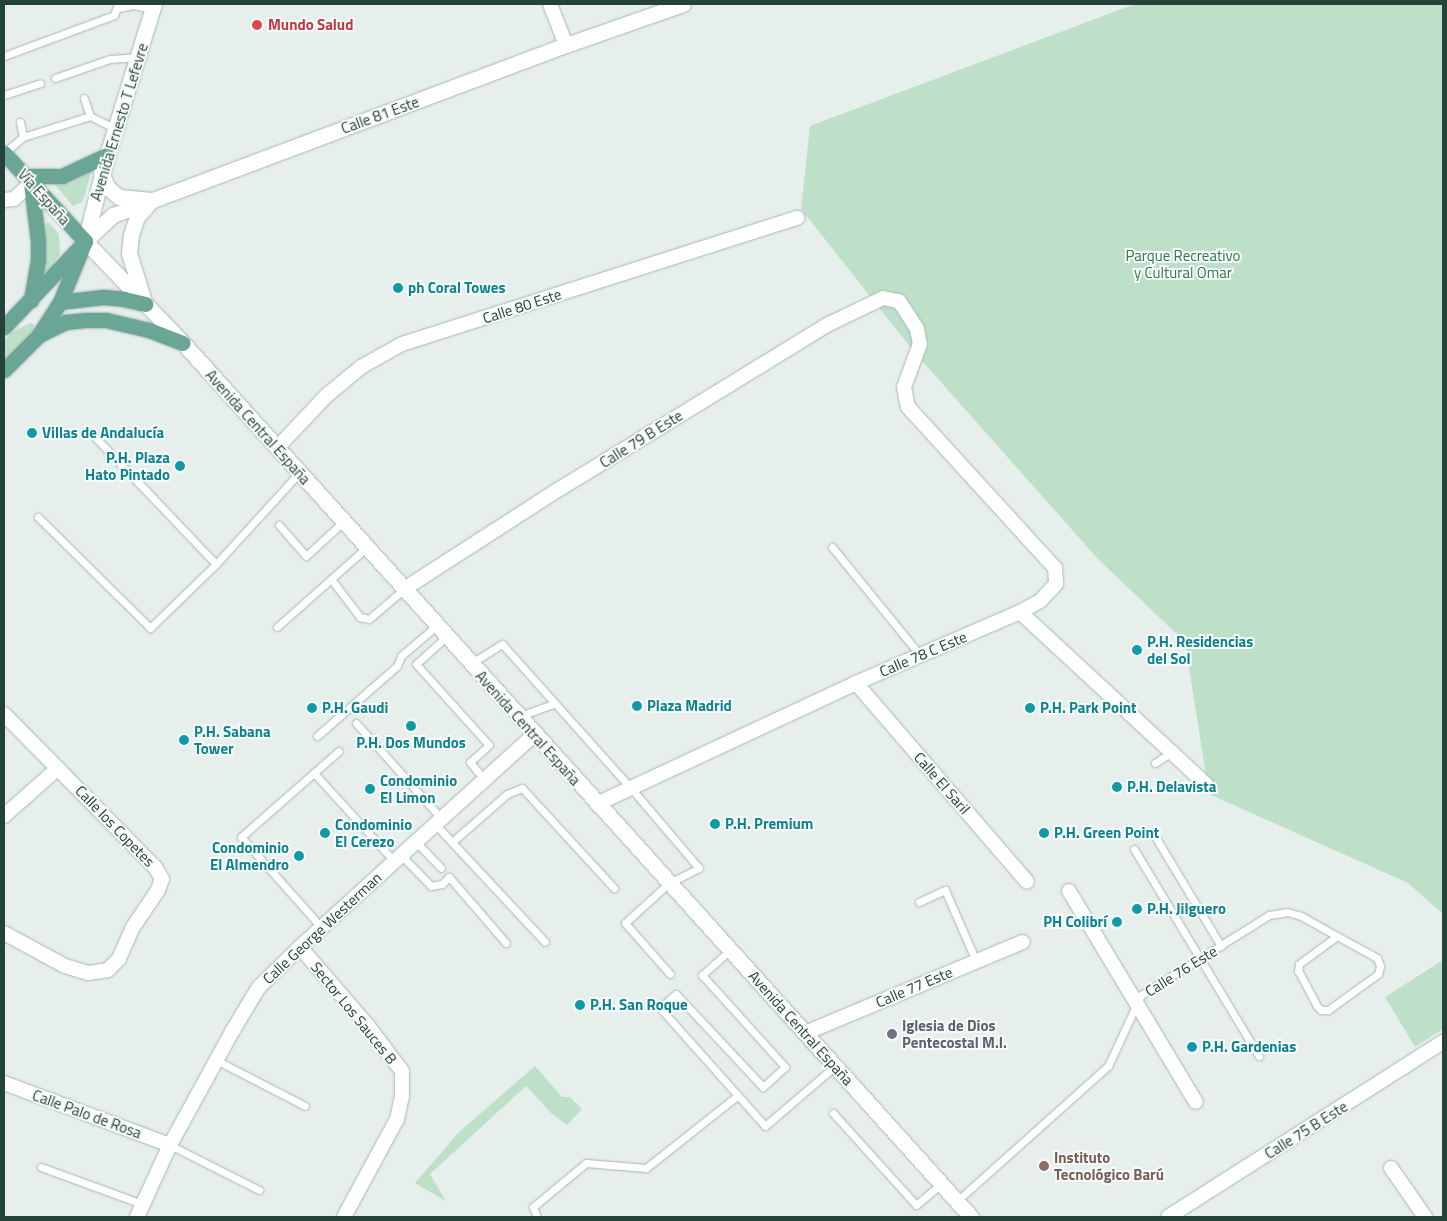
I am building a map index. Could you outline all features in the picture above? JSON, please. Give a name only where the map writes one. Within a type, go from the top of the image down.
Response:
[{"type":"main road","name":"Calle 81 Este","points":[[85,241],[113,215],[566,45],[683,4]]},
{"type":"main road","name":"Avenida Ernesto T Lefevre","points":[[85,241],[106,155],[154,6]]},
{"type":"main road","name":"Vía España","points":[[4,153],[85,241]]},
{"type":"main road","points":[[31,300],[38,260],[38,240],[28,179],[62,176],[106,155]]},
{"type":"main road","points":[[101,173],[108,188],[119,197],[152,200]]},
{"type":"main road","points":[[145,304],[129,252],[131,235],[137,216],[152,200]]},
{"type":"main road","points":[[4,327],[85,241]]},
{"type":"main road","points":[[4,370],[38,336],[60,302],[85,241]]},
{"type":"main road","name":"Avenida Central España","points":[[85,241],[183,343],[470,664],[971,1217]]},
{"type":"main road","points":[[60,302],[103,297],[145,304]]},
{"type":"main road","points":[[38,336],[66,322],[106,320],[149,330],[183,343]]},
{"type":"street","points":[[550,4],[566,45]]},
{"type":"street","points":[[4,200],[14,199],[28,179]]},
{"type":"street","name":"Calle 80 Este","points":[[277,448],[326,396],[361,367],[402,344],[797,218]]},
{"type":"street","name":"Calle 79 B Este","points":[[404,589],[561,488],[829,324],[883,298]]},
{"type":"street","name":"Calle 78 C Este","points":[[597,804],[856,683],[1020,612],[1040,601],[1056,584],[1054,568],[908,407],[904,387],[920,344],[917,329],[899,301],[883,298]]},
{"type":"street","points":[[1020,612],[1206,784]]},
{"type":"street","name":"Calle El Saril","points":[[856,683],[1027,882]]},
{"type":"street","name":"Calle los Copetes","points":[[4,714],[160,873],[161,885],[133,928],[119,959],[108,970],[88,972],[65,966],[4,933]]},
{"type":"street","name":"Calle George Westerman","points":[[140,1211],[170,1145],[216,1060],[259,987],[300,946],[534,734]]},
{"type":"street","points":[[4,816],[58,768]]},
{"type":"street","points":[[1069,891],[1196,1102]]},
{"type":"street","name":"Calle 77 Este","points":[[805,1033],[1023,942]]},
{"type":"street","name":"Sector Los Sauces B","points":[[300,946],[368,1026],[402,1071],[402,1096],[397,1119],[344,1217]]},
{"type":"street","name":"Calle 75 B Este","points":[[1168,1217],[1443,1042]]},
{"type":"street","name":"Calle Palo de Rosa","points":[[4,1083],[170,1145]]},
{"type":"street","points":[[1391,1168],[1425,1217]]},
{"type":"lane","points":[[4,56],[105,19],[114,15],[118,6],[133,4],[154,6]]},
{"type":"lane","points":[[55,78],[110,59],[138,57]]},
{"type":"lane","points":[[75,70],[78,79]]},
{"type":"lane","points":[[14,102],[8,94],[40,83]]},
{"type":"lane","points":[[84,98],[90,116],[115,129]]},
{"type":"lane","points":[[4,153],[23,137],[90,116]]},
{"type":"lane","points":[[20,122],[23,137]]},
{"type":"lane","points":[[94,436],[216,564]]},
{"type":"lane","points":[[38,517],[150,628],[216,564],[299,473]]},
{"type":"lane","points":[[279,525],[306,556],[343,522]]},
{"type":"lane","points":[[832,547],[920,655]]},
{"type":"lane","points":[[277,627],[366,548]]},
{"type":"lane","points":[[331,579],[360,617],[369,620],[404,589]]},
{"type":"lane","points":[[317,736],[397,666],[401,656],[436,626]]},
{"type":"lane","points":[[446,637],[416,664],[489,745],[470,762],[484,779]]},
{"type":"lane","points":[[470,664],[502,644],[630,787],[699,868],[669,883],[625,923],[670,974]]},
{"type":"lane","points":[[518,717],[555,703]]},
{"type":"lane","points":[[356,723],[438,821],[452,842],[545,942]]},
{"type":"lane","points":[[321,928],[241,837],[339,752]]},
{"type":"lane","points":[[1154,763],[1172,752]]},
{"type":"lane","points":[[314,773],[397,858],[431,886],[442,884],[449,877],[506,943]]},
{"type":"lane","points":[[452,842],[507,794],[522,788],[614,888]]},
{"type":"lane","points":[[1156,838],[1221,946]]},
{"type":"lane","points":[[416,841],[441,868]]},
{"type":"lane","points":[[1134,849],[1259,1056]]},
{"type":"lane","points":[[919,902],[945,890],[976,961]]},
{"type":"lane","name":"Calle 76 Este","points":[[957,1201],[1108,1066],[1141,995],[1269,915],[1286,912],[1337,936],[1377,958],[1380,966],[1378,974],[1328,1010],[1321,1010],[1298,970],[1299,964],[1337,936]]},
{"type":"lane","points":[[730,950],[702,975],[785,1066],[763,1087],[676,994],[660,1008],[765,1126],[835,1066]]},
{"type":"lane","points":[[216,1060],[305,1106]]},
{"type":"lane","points":[[537,1217],[534,1207],[586,1163],[646,1168],[738,1095]]},
{"type":"lane","points":[[833,1113],[916,1205],[942,1184]]},
{"type":"lane","points":[[170,1145],[259,1190]]},
{"type":"lane","points":[[41,1167],[140,1211]]},
{"type":"green space","name":"Parque Recreativo y Cultural Omar","points":[[1135,4],[1443,4],[1443,914],[1408,883],[1209,794],[1185,642],[1097,558],[915,353],[801,209],[810,126]]},
{"type":"green space","points":[[87,171],[91,172],[85,195],[82,202],[73,206],[52,181]]},
{"type":"green space","points":[[48,222],[59,234],[60,254],[54,265],[47,272],[44,272],[45,224]]},
{"type":"green space","points":[[30,323],[34,325],[33,330],[4,362],[4,341],[12,332]]},
{"type":"green space","points":[[1443,960],[1443,1029],[1415,1047],[1385,997]]},
{"type":"green space","points":[[535,1066],[562,1097],[570,1097],[582,1109],[567,1125],[551,1113],[526,1086],[430,1174],[446,1201],[415,1183],[459,1132]]},
{"type":"place","name":"Mundo Salud","points":[[257,25]]},
{"type":"place","name":"ph Coral Towes","points":[[398,288]]},
{"type":"place","name":"Villas de Andalucía","points":[[32,433]]},
{"type":"place","name":"P.H. Plaza Hato Pintado","points":[[180,466]]},
{"type":"place","name":"P.H. Residencias del Sol","points":[[1137,650]]},
{"type":"place","name":"Plaza Madrid","points":[[637,706]]},
{"type":"place","name":"P.H. Gaudi","points":[[312,708]]},
{"type":"place","name":"P.H. Park Point","points":[[1030,708]]},
{"type":"place","name":"P.H. Dos Mundos","points":[[411,726]]},
{"type":"place","name":"P.H. Sabana Tower","points":[[184,740]]},
{"type":"place","name":"P.H. Delavista","points":[[1117,787]]},
{"type":"place","name":"Condominio El Limon","points":[[370,789]]},
{"type":"place","name":"P.H. Premium","points":[[715,824]]},
{"type":"place","name":"Condominio El Cerezo","points":[[325,833]]},
{"type":"place","name":"P.H. Green Point","points":[[1044,833]]},
{"type":"place","name":"Condominio El Almendro","points":[[299,856]]},
{"type":"place","name":"P.H. Jilguero","points":[[1137,909]]},
{"type":"place","name":"PH Colibrí","points":[[1117,922]]},
{"type":"place","name":"P.H. San Roque","points":[[580,1005]]},
{"type":"place","name":"Iglesia de Dios Pentecostal M.I.","points":[[892,1034]]},
{"type":"place","name":"P.H. Gardenias","points":[[1192,1047]]},
{"type":"place","name":"Instituto Tecnológico Barú","points":[[1044,1166]]}]
